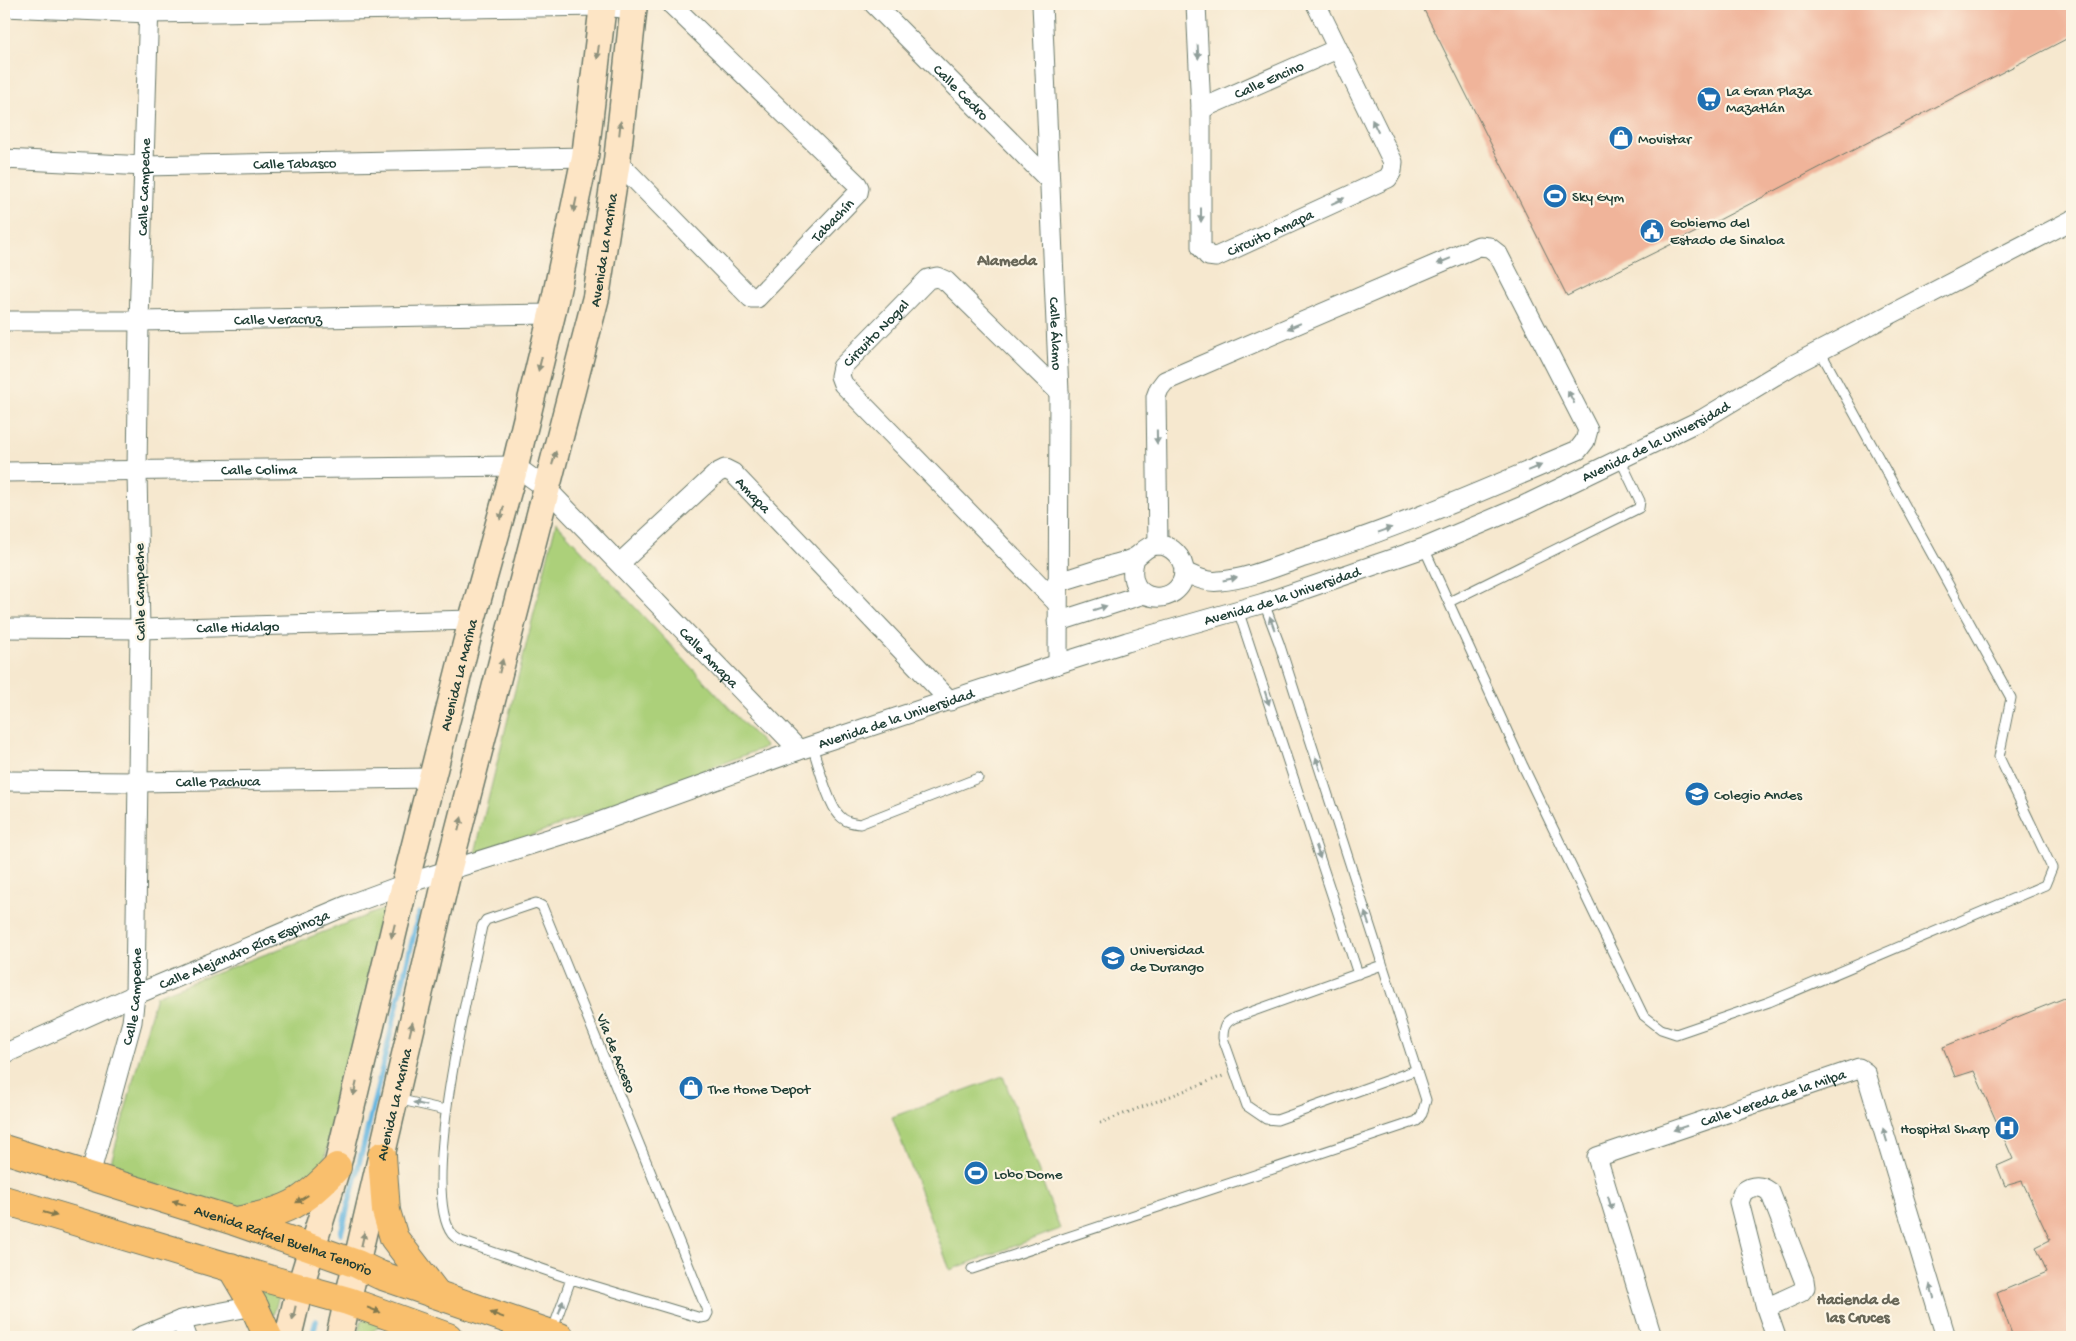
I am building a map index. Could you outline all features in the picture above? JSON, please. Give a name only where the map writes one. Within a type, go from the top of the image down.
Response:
[{"type":"main road","name":"Avenida La Marina","points":[[288,1337],[300,1287],[337,1166],[405,884],[472,620],[515,466],[552,314],[586,157],[603,5]]},
{"type":"main road","name":"Avenida La Marina","points":[[339,1337],[448,871],[596,297],[617,161],[634,6]]},
{"type":"main road","name":"Avenida Rafael Buelna Tenorio","points":[[4,1149],[234,1221],[357,1264],[380,1275],[555,1336]]},
{"type":"main road","points":[[382,1156],[386,1211],[394,1238],[436,1293]]},
{"type":"main road","points":[[234,1221],[268,1215],[303,1200],[337,1166]]},
{"type":"main road","points":[[4,1200],[348,1301],[408,1332],[448,1337]]},
{"type":"main road","points":[[231,1267],[254,1306],[268,1337]]},
{"type":"street","name":"Tabachín","points":[[617,161],[751,298],[757,298],[858,193],[857,184],[671,4]]},
{"type":"street","name":"Calle Cedro","points":[[874,4],[1049,180]]},
{"type":"street","name":"Calle Álamo","points":[[1042,4],[1058,392],[1058,664]]},
{"type":"street","name":"Circuito Amapa","points":[[1196,4],[1201,109],[1201,247],[1208,256],[1216,257],[1388,178],[1392,170],[1393,162],[1316,4]]},
{"type":"street","name":"Avenida La Marina","points":[[603,5],[634,6]]},
{"type":"street","points":[[4,7],[603,5]]},
{"type":"street","name":"Calle Campeche","points":[[90,1175],[132,1022],[135,995],[140,629],[137,472],[139,321],[149,8]]},
{"type":"street","name":"Calle Encino","points":[[1201,109],[1337,49]]},
{"type":"street","name":"Calle Tabasco","points":[[4,159],[144,166],[586,157]]},
{"type":"street","name":"Avenida de la Universidad","points":[[448,871],[580,830],[805,748],[1058,664],[1264,602],[1424,548],[1523,506],[1703,419],[1791,366],[2072,220]]},
{"type":"street","points":[[1158,545],[1156,397],[1165,381],[1479,246],[1489,247],[1498,254],[1588,430],[1585,441],[1578,450],[1428,514],[1239,578],[1220,582],[1203,581],[1184,572]]},
{"type":"street","name":"Circuito Nogal","points":[[1057,612],[843,384],[840,376],[842,367],[848,360],[928,279],[937,276],[946,281],[1058,392]]},
{"type":"street","name":"Calle Veracruz","points":[[4,321],[139,321],[552,314]]},
{"type":"street","points":[[515,466],[546,488],[620,563]]},
{"type":"street","name":"Calle Colima","points":[[4,472],[137,472],[515,466]]},
{"type":"street","name":"Amapa","points":[[620,563],[717,473],[725,469],[734,473],[950,701]]},
{"type":"street","points":[[1057,582],[1134,558],[1144,548],[1158,545],[1171,549],[1181,559],[1184,572],[1180,585],[1170,595],[1157,598],[1144,594],[1134,584],[1131,571],[1134,558]]},
{"type":"street","name":"Calle Amapa","points":[[620,563],[805,748]]},
{"type":"street","points":[[1057,612],[1144,594]]},
{"type":"street","name":"Calle Hidalgo","points":[[4,628],[140,629],[472,620]]},
{"type":"street","name":"Calle Pachuca","points":[[4,781],[137,782],[432,778]]},
{"type":"street","points":[[405,884],[448,871]]},
{"type":"street","name":"Calle Alejandro Ríos Espinoza","points":[[4,1054],[135,995],[348,905],[405,884]]},
{"type":"street","name":"Calle Vereda de la Milpa","points":[[1652,1337],[1597,1157],[1859,1068],[1866,1073],[1946,1337]]},
{"type":"street","points":[[1766,1308],[1801,1292],[1805,1287],[1770,1192],[1761,1186],[1755,1186],[1743,1192],[1738,1202],[1766,1308],[1776,1337]]},
{"type":"street","points":[[140,1337],[184,1329],[254,1306]]},
{"type":"lane","points":[[1424,548],[1524,766],[1643,1015],[1661,1029],[1676,1034],[1769,1002],[2045,884],[2052,868],[1999,757],[2011,698],[1820,351]]},
{"type":"lane","points":[[1449,602],[1639,508],[1640,501],[1620,459]]},
{"type":"lane","points":[[972,1269],[1417,1120],[1422,1114],[1426,1100],[1279,643],[1264,602]]},
{"type":"lane","points":[[1238,610],[1358,974]]},
{"type":"lane","points":[[805,748],[832,806],[839,815],[849,822],[860,824],[978,778]]},
{"type":"lane","name":"Vía de Acceso","points":[[540,904],[708,1313],[706,1317],[702,1318],[571,1279],[461,1240],[452,1234],[444,1211],[441,1182],[445,1110],[482,926],[486,920],[540,904]]},
{"type":"lane","points":[[1382,965],[1227,1021],[1223,1028],[1223,1038],[1247,1106],[1266,1119],[1277,1120],[1416,1070]]},
{"type":"lane","points":[[395,1099],[445,1110]]},
{"type":"lane","points":[[555,1336],[571,1279]]},
{"type":"path","points":[[1100,1123],[1235,1071]]},
{"type":"green space","points":[[556,523],[766,747],[474,857]]},
{"type":"green space","points":[[389,907],[321,1173],[298,1195],[242,1208],[218,1205],[109,1170],[156,996]]},
{"type":"green space","name":"Lobo Dome","points":[[1003,1076],[1060,1229],[950,1270],[892,1117]]},
{"type":"green space","points":[[253,1288],[279,1296],[273,1316]]},
{"type":"green space","points":[[366,1319],[383,1325],[362,1337],[358,1337],[361,1321]]},
{"type":"building","name":"La Gran Plaza Mazatlán","points":[[1421,4],[2072,4],[2072,36],[1694,233],[1567,296]]},
{"type":"building","points":[[2072,995],[2072,1337],[2013,1337],[1997,1293],[2047,1272],[2036,1247],[2050,1240],[2022,1181],[2005,1186],[1997,1166],[2013,1159],[1974,1071],[1955,1077],[1943,1047]]},
{"type":"waterway","points":[[341,1233],[419,913]]},
{"type":"waterway","points":[[312,1337],[316,1321]]},
{"type":"place","name":"La Gran Plaza Mazatlán","points":[[1709,99]]},
{"type":"place","name":"Movistar","points":[[1621,138]]},
{"type":"place","name":"Sky Gym","points":[[1555,196]]},
{"type":"place","name":"Gobierno del Estado de Sinaloa","points":[[1652,231]]},
{"type":"place","name":"Colegio Andes","points":[[1697,794]]},
{"type":"place","name":"Universidad de Durango","points":[[1113,958]]},
{"type":"place","name":"The Home Depot","points":[[691,1088]]},
{"type":"place","name":"Hospital Sharp","points":[[2007,1128]]},
{"type":"place","name":"Lobo Dome","points":[[976,1173]]},
{"type":"district","name":"Alameda","points":[[1007,259]]},
{"type":"district","name":"Hacienda de las Cruces","points":[[1858,1307]]}]
